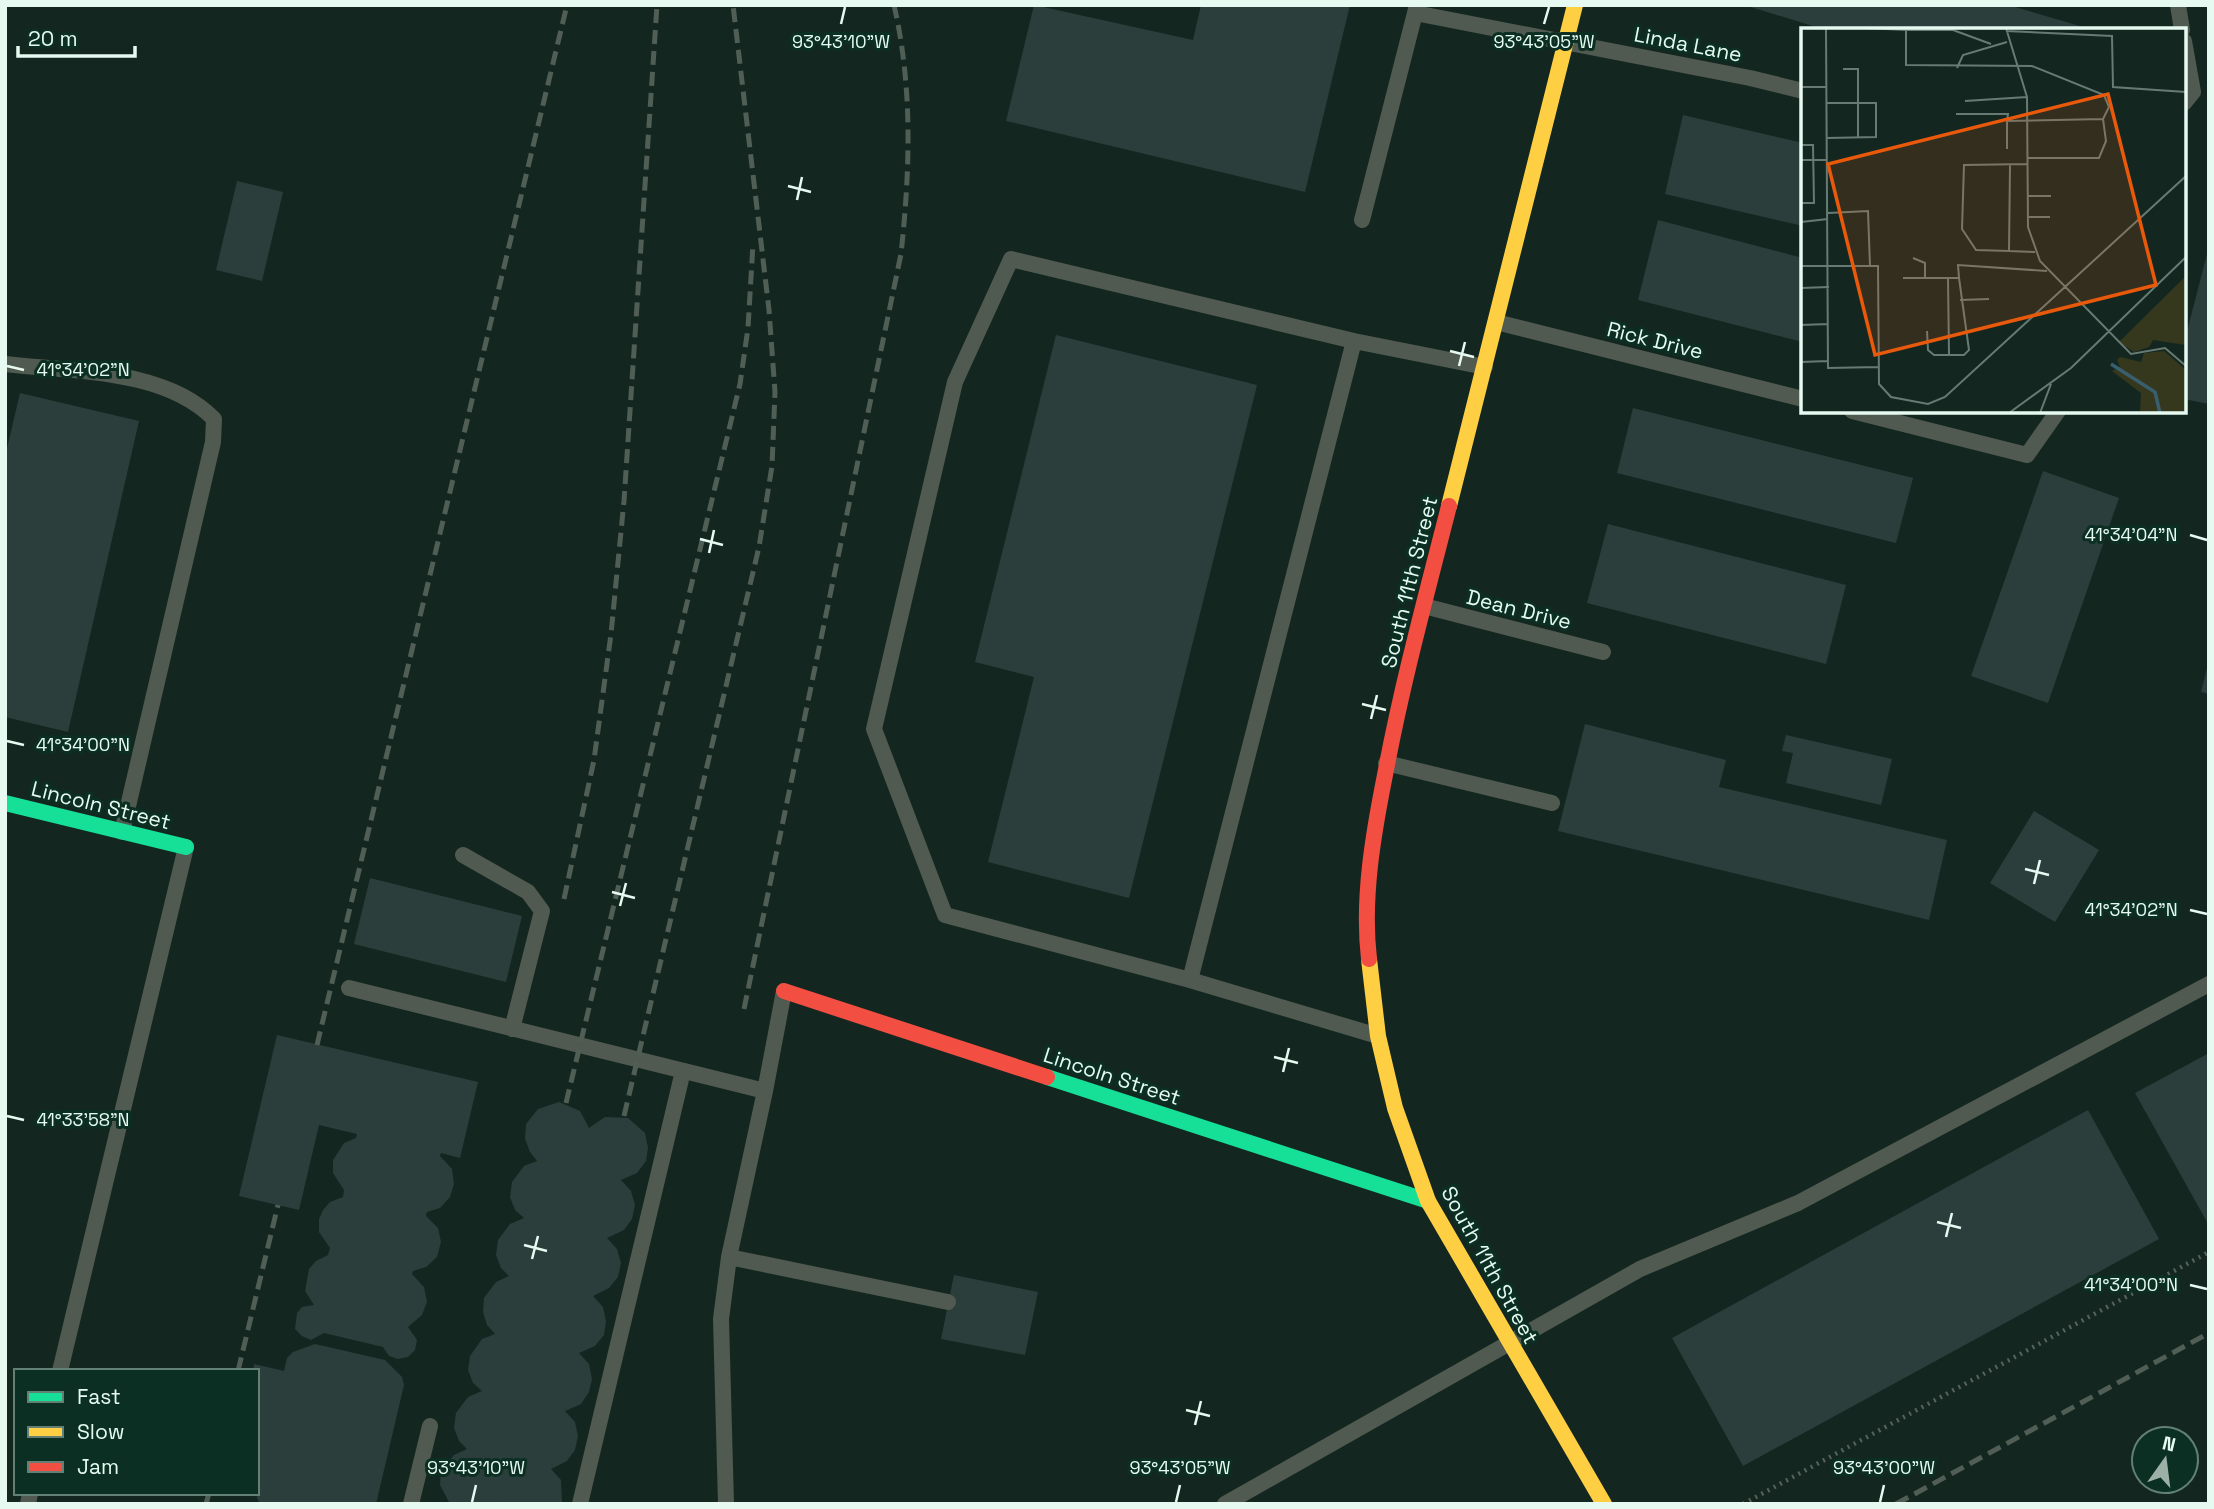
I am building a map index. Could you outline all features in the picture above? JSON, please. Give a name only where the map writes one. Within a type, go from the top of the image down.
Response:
[{"type":"street","name":"South 11th Street","points":[[1575,5],[1386,762],[1373,836],[1367,939],[1378,1036],[1395,1108],[1428,1201],[1604,1504]]},
{"type":"street","name":"Lincoln Street","points":[[5,803],[186,847]]},
{"type":"street","name":"Lincoln Street","points":[[784,991],[1428,1201]]},
{"type":"lane","points":[[2178,5],[2182,28]]},
{"type":"lane","name":"Linda Lane","points":[[1416,9],[1801,91]]},
{"type":"lane","points":[[1362,220],[1416,9]]},
{"type":"lane","points":[[2186,52],[2193,92],[2186,101]]},
{"type":"lane","points":[[1378,1036],[1190,980],[945,915],[874,729],[955,382],[1011,259],[1354,341],[1485,368]]},
{"type":"lane","name":"Rick Drive","points":[[1496,322],[1801,398]]},
{"type":"lane","points":[[1190,980],[1354,341]]},
{"type":"lane","points":[[5,364],[125,378],[169,389],[204,408],[214,419],[213,442],[122,832]]},
{"type":"lane","points":[[1860,413],[2027,455],[2057,413]]},
{"type":"lane","name":"Dean Drive","points":[[1424,606],[1603,652]]},
{"type":"lane","points":[[1386,762],[1552,803]]},
{"type":"lane","points":[[60,1369],[186,847]]},
{"type":"lane","points":[[463,855],[528,892],[541,911],[512,1029]]},
{"type":"lane","points":[[1225,1504],[1507,1341],[1640,1269],[1798,1203],[2209,984]]},
{"type":"lane","points":[[349,988],[765,1091]]},
{"type":"lane","points":[[726,1504],[721,1319],[729,1257],[784,991]]},
{"type":"lane","points":[[580,1504],[683,1070]]},
{"type":"lane","points":[[729,1257],[948,1302]]},
{"type":"lane","points":[[411,1504],[430,1426]]},
{"type":"path","points":[[1743,1504],[2209,1252]]},
{"type":"building","points":[[1034,5],[1193,40],[1201,5],[1350,5],[1305,192],[1006,121]]},
{"type":"building","points":[[1744,5],[2008,5],[2087,28],[1819,28]]},
{"type":"building","points":[[1683,115],[1801,143],[1801,226],[1665,194]]},
{"type":"building","points":[[237,181],[283,192],[262,281],[216,270]]},
{"type":"building","points":[[1658,220],[1801,257],[1801,341],[1638,300]]},
{"type":"building","points":[[2209,246],[2209,404],[2186,399],[2186,335]]},
{"type":"building","points":[[1056,335],[1257,385],[1129,898],[988,862],[1034,677],[975,662]]},
{"type":"building","points":[[20,393],[139,421],[68,732],[5,717],[5,457]]},
{"type":"building","points":[[1633,408],[1913,478],[1896,543],[1617,473]]},
{"type":"building","points":[[2043,471],[2119,498],[2048,703],[1971,676]]},
{"type":"building","points":[[1608,524],[1846,585],[1826,664],[1587,603]]},
{"type":"building","points":[[2209,664],[2209,694],[2201,692]]},
{"type":"building","points":[[1585,724],[1726,760],[1719,787],[1947,840],[1929,920],[1558,831]]},
{"type":"building","points":[[1786,735],[1892,759],[1881,805],[1786,783],[1793,753],[1782,751]]},
{"type":"building","points":[[2034,811],[2099,850],[2055,922],[1990,883]]},
{"type":"building","points":[[370,878],[522,916],[506,982],[354,944]]},
{"type":"building","points":[[277,1035],[478,1082],[460,1158],[441,1153],[440,1156],[452,1169],[454,1184],[450,1197],[440,1208],[427,1212],[426,1216],[438,1228],[441,1242],[437,1257],[412,1274],[424,1287],[427,1302],[422,1315],[408,1327],[417,1340],[415,1350],[408,1357],[398,1359],[389,1356],[383,1347],[324,1333],[311,1340],[295,1329],[297,1313],[302,1307],[314,1305],[305,1291],[309,1269],[316,1261],[328,1255],[330,1248],[319,1232],[319,1219],[330,1202],[343,1197],[344,1190],[333,1173],[333,1160],[344,1143],[356,1138],[357,1134],[319,1125],[299,1210],[239,1196]]},
{"type":"building","points":[[2209,1053],[2209,1221],[2207,1222],[2135,1093]]},
{"type":"building","points":[[559,1102],[580,1111],[589,1128],[605,1117],[628,1118],[645,1133],[648,1148],[646,1161],[637,1173],[621,1180],[631,1191],[635,1205],[632,1219],[624,1230],[607,1238],[617,1249],[621,1263],[618,1277],[609,1288],[593,1296],[603,1307],[606,1321],[604,1335],[595,1346],[579,1353],[589,1364],[592,1379],[589,1392],[581,1404],[565,1411],[575,1422],[578,1436],[575,1450],[567,1461],[551,1469],[561,1480],[562,1504],[500,1504],[499,1501],[497,1504],[450,1504],[440,1485],[441,1471],[454,1455],[467,1449],[459,1441],[454,1428],[456,1413],[468,1397],[482,1391],[473,1383],[468,1370],[470,1356],[482,1339],[495,1334],[487,1325],[483,1312],[484,1298],[496,1282],[509,1276],[501,1268],[496,1255],[498,1240],[510,1224],[524,1218],[515,1210],[510,1197],[512,1182],[524,1166],[537,1161],[525,1139],[526,1124],[538,1109]]},
{"type":"building","points":[[2088,1110],[2159,1239],[1743,1466],[1672,1338]]},
{"type":"building","points":[[954,1275],[1038,1292],[1025,1355],[941,1339]]},
{"type":"building","points":[[315,1344],[385,1360],[402,1377],[404,1385],[376,1504],[260,1504],[257,1498],[259,1369],[253,1369],[254,1364],[284,1371],[287,1358],[293,1352]]},
{"type":"railway","points":[[317,1045],[567,5]]},
{"type":"railway","points":[[564,899],[594,760],[611,634],[624,501],[657,5]]},
{"type":"railway","points":[[624,1116],[759,547],[772,466],[775,392],[769,310],[733,5]]},
{"type":"railway","points":[[744,1009],[901,254],[908,130],[904,67],[894,5]]},
{"type":"railway","points":[[566,1103],[740,384],[748,328],[753,244]]},
{"type":"railway","points":[[238,1369],[278,1205]]},
{"type":"railway","points":[[1896,1504],[2209,1333]]},
{"type":"railway","points":[[206,1504],[208,1495]]},
{"type":"traffic: fast","points":[[5,803],[186,847]]},
{"type":"traffic: fast","points":[[1047,1077],[1428,1201]]},
{"type":"traffic: slow","points":[[1449,506],[1575,5]]},
{"type":"traffic: slow","points":[[1369,959],[1378,1036],[1395,1108],[1428,1201],[1604,1504]]},
{"type":"traffic: jam","points":[[1369,959],[1368,890],[1376,821],[1407,674],[1449,506]]},
{"type":"traffic: jam","points":[[784,991],[1047,1077]]}]
